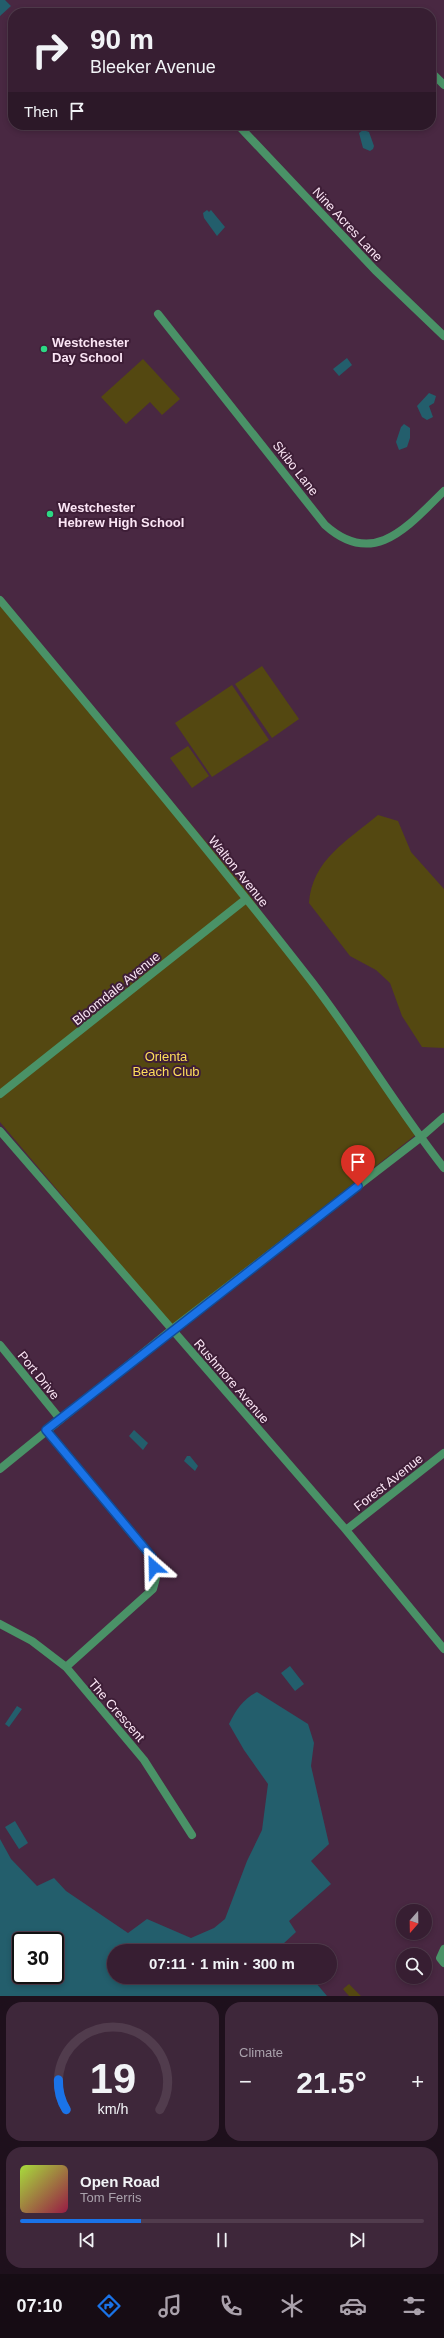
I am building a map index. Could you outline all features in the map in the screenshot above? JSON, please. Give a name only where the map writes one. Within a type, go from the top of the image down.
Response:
[{"type":"street","points":[[436,77],[444,85]]},
{"type":"street","name":"Nine Acres Lane","points":[[243,130],[375,270],[444,336]]},
{"type":"street","name":"Skibo Lane","points":[[158,314],[325,525],[339,537],[369,545],[378,543],[408,525],[444,491]]},
{"type":"street","name":"Walton Avenue","points":[[0,600],[246,899],[313,984],[420,1138],[444,1168]]},
{"type":"street","name":"Bloomdale Avenue","points":[[0,1094],[246,899]]},
{"type":"street","points":[[0,1469],[46,1430],[171,1330],[420,1138],[444,1117]]},
{"type":"street","name":"Rushmore Avenue","points":[[0,1130],[171,1330],[346,1530],[444,1649]]},
{"type":"street","name":"Port Drive","points":[[0,1346],[60,1419]]},
{"type":"street","points":[[46,1430],[152,1557],[156,1578],[153,1589],[66,1667]]},
{"type":"street","name":"Forest Avenue","points":[[346,1530],[444,1453]]},
{"type":"street","name":"The Crescent","points":[[0,1624],[32,1641],[66,1667],[144,1760],[192,1835]]},
{"type":"street","points":[[444,1949],[440,1958],[444,1963]]},
{"type":"green space","points":[[143,359],[180,399],[162,415],[150,402],[126,424],[101,397]]},
{"type":"green space","name":"Orienta Beach Club","points":[[0,597],[244,887],[418,1133],[172,1326],[0,1122]]},
{"type":"green space","points":[[262,666],[299,719],[272,738],[235,684]]},
{"type":"green space","points":[[232,685],[269,740],[212,777],[175,723]]},
{"type":"green space","points":[[188,746],[209,776],[192,788],[170,758]]},
{"type":"green space","points":[[378,815],[398,821],[411,852],[444,889],[444,1048],[422,1047],[402,1016],[390,983],[376,970],[350,956],[309,903],[312,888],[324,863],[343,843]]},
{"type":"green space","points":[[349,1984],[361,1996],[349,1996],[343,1989]]},
{"type":"water","points":[[0,0],[5,0],[11,6],[0,16]]},
{"type":"water","points":[[363,130],[369,132],[374,146],[370,151],[363,148],[359,133]]},
{"type":"water","points":[[207,210],[209,212],[211,210],[225,227],[217,236],[204,218],[203,213]]},
{"type":"water","points":[[347,358],[352,365],[339,376],[333,369]]},
{"type":"water","points":[[429,393],[436,396],[434,403],[429,406],[433,417],[427,420],[422,417],[417,406]]},
{"type":"water","points":[[404,424],[410,428],[410,438],[407,447],[399,450],[396,442],[401,427]]},
{"type":"water","points":[[134,1430],[148,1443],[143,1450],[129,1436]]},
{"type":"water","points":[[187,1456],[190,1456],[198,1466],[195,1471],[184,1461]]},
{"type":"water","points":[[290,1666],[304,1684],[295,1691],[281,1673]]},
{"type":"water","points":[[257,1692],[308,1724],[314,1743],[311,1766],[329,1844],[311,1861],[331,1884],[289,1921],[296,1932],[283,1944],[107,1944],[107,1984],[317,1984],[327,1996],[0,1996],[0,1839],[11,1859],[37,1886],[54,1878],[66,1891],[128,1933],[147,1919],[191,1938],[214,1928],[225,1919],[247,1861],[262,1830],[268,1784],[244,1750],[229,1724],[240,1705]]},
{"type":"water","points":[[17,1706],[22,1709],[9,1727],[5,1724]]},
{"type":"water","points":[[15,1821],[28,1843],[19,1849],[5,1827]]},
{"type":"place","name":"Westchester Day School","points":[[44,349]]},
{"type":"place","name":"Westchester Hebrew High School","points":[[50,514]]},
{"type":"route","points":[[154,1567],[152,1557],[46,1430],[171,1330],[358,1186]]}]
